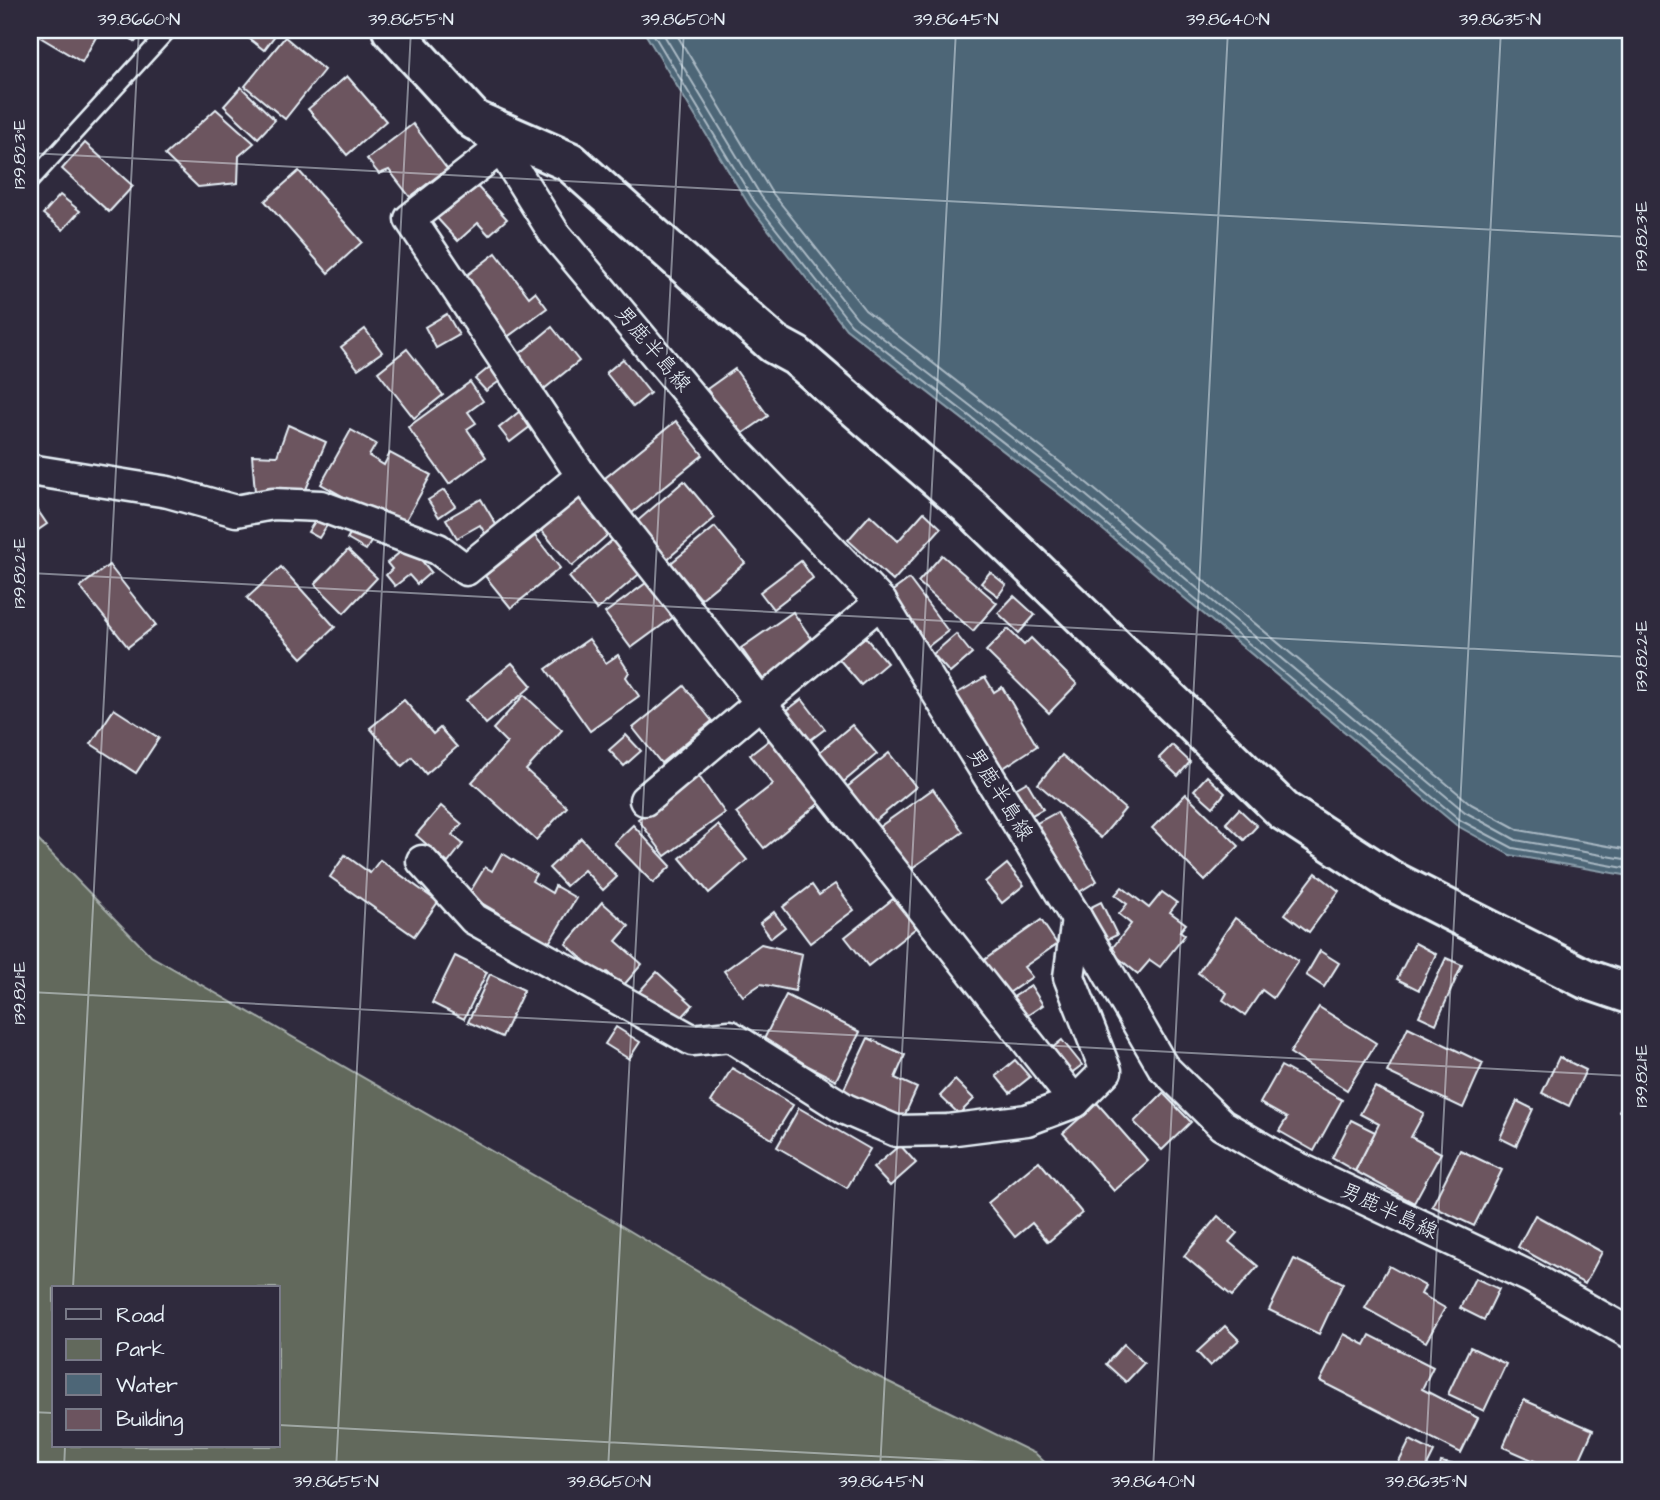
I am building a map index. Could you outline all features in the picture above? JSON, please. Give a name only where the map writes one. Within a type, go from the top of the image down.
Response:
[{"type":"main road","name":"男鹿半島線","points":[[392,30],[474,120],[570,163],[774,344],[796,356],[969,506],[1284,810],[1390,880],[1586,979],[1630,994]]},
{"type":"street","name":"男鹿半島線","points":[[474,120],[500,148],[554,233],[738,453],[881,602],[1077,919],[1163,1067],[1222,1125],[1284,1161],[1530,1278],[1630,1333]]},
{"type":"street","points":[[500,148],[410,219],[582,476],[1075,1102]]},
{"type":"street","points":[[30,470],[168,492],[236,510],[273,504],[321,506],[438,549],[466,570],[582,476]]},
{"type":"street","points":[[645,800],[881,602]]},
{"type":"street","points":[[422,861],[474,919],[692,1040],[730,1036],[845,1109],[896,1130],[948,1130],[1027,1120],[1075,1102],[1106,1072],[1069,977],[1077,919]]},
{"type":"lane","points":[[30,182],[169,30]]},
{"type":"green space","points":[[30,832],[151,956],[615,1222],[852,1364],[1036,1454],[1053,1470],[30,1470]]},
{"type":"water","points":[[643,30],[1630,30],[1630,876],[1510,855],[1456,825],[1072,504],[846,329],[749,205]]},
{"type":"building","points":[[35,30],[100,30],[82,62],[33,33]]},
{"type":"building","points":[[121,30],[145,30],[135,42]]},
{"type":"building","points":[[238,30],[279,30],[264,50]]},
{"type":"building","points":[[285,37],[324,70],[285,119],[245,86]]},
{"type":"building","points":[[347,76],[386,121],[347,155],[308,109]]},
{"type":"building","points":[[241,87],[275,120],[258,138],[224,106]]},
{"type":"building","points":[[216,109],[254,143],[239,156],[238,183],[198,187],[165,155]]},
{"type":"building","points":[[413,124],[447,169],[410,197],[389,170],[379,174],[367,159]]},
{"type":"building","points":[[85,143],[133,186],[109,212],[62,169]]},
{"type":"building","points":[[299,171],[362,242],[328,273],[265,201]]},
{"type":"building","points":[[474,183],[507,219],[489,235],[478,223],[458,241],[436,217]]},
{"type":"building","points":[[60,195],[80,211],[63,230],[43,214]]},
{"type":"building","points":[[496,253],[529,297],[535,292],[547,308],[506,338],[462,279]]},
{"type":"building","points":[[447,314],[459,335],[436,348],[425,327]]},
{"type":"building","points":[[552,327],[579,361],[544,389],[517,356]]},
{"type":"building","points":[[365,329],[382,352],[358,369],[341,347]]},
{"type":"building","points":[[407,349],[443,395],[414,418],[378,372]]},
{"type":"building","points":[[623,359],[650,393],[633,407],[606,373]]},
{"type":"building","points":[[491,366],[501,380],[486,391],[475,379]]},
{"type":"building","points":[[735,369],[768,416],[739,436],[707,389]]},
{"type":"building","points":[[470,382],[483,401],[468,412],[476,423],[467,429],[486,457],[449,484],[408,427]]},
{"type":"building","points":[[520,411],[531,426],[510,442],[499,428]]},
{"type":"building","points":[[676,421],[703,455],[632,513],[605,478]]},
{"type":"building","points":[[288,425],[326,442],[304,494],[255,492],[252,455],[277,456]]},
{"type":"building","points":[[351,430],[376,444],[369,456],[384,465],[390,453],[431,475],[401,529],[321,484]]},
{"type":"building","points":[[684,481],[715,518],[665,561],[634,524]]},
{"type":"building","points":[[444,490],[455,506],[439,517],[428,500]]},
{"type":"building","points":[[580,497],[611,532],[572,566],[541,530]]},
{"type":"building","points":[[30,499],[47,524],[31,535],[30,533]]},
{"type":"building","points":[[481,499],[498,528],[486,535],[480,525],[457,538],[446,519]]},
{"type":"building","points":[[924,512],[941,528],[893,581],[848,540],[870,515],[898,541]]},
{"type":"building","points":[[319,515],[329,522],[319,538],[308,532]]},
{"type":"building","points":[[355,525],[374,537],[366,550],[347,539]]},
{"type":"building","points":[[715,527],[745,563],[701,599],[671,563]]},
{"type":"building","points":[[535,536],[560,568],[511,608],[485,576]]},
{"type":"building","points":[[616,537],[644,570],[597,610],[569,577]]},
{"type":"building","points":[[409,545],[431,572],[417,584],[409,575],[395,586],[386,575],[392,569],[387,563]]},
{"type":"building","points":[[348,550],[377,578],[344,613],[315,584]]},
{"type":"building","points":[[942,555],[997,603],[973,631],[918,582]]},
{"type":"building","points":[[801,561],[813,578],[773,609],[760,592]]},
{"type":"building","points":[[109,565],[156,625],[128,647],[80,587]]},
{"type":"building","points":[[281,567],[335,627],[302,658],[247,598]]},
{"type":"building","points":[[990,572],[1006,585],[998,596],[981,583]]},
{"type":"building","points":[[657,575],[683,610],[631,648],[605,613]]},
{"type":"building","points":[[909,579],[948,631],[922,651],[883,598]]},
{"type":"building","points":[[1014,596],[1035,615],[1019,633],[998,613]]},
{"type":"building","points":[[793,612],[816,645],[765,682],[741,648]]},
{"type":"building","points":[[1008,629],[1024,645],[1031,638],[1077,684],[1049,713],[986,651]]},
{"type":"building","points":[[956,634],[972,654],[950,673],[933,654]]},
{"type":"building","points":[[865,637],[887,663],[861,685],[839,659]]},
{"type":"building","points":[[589,639],[606,663],[618,655],[629,672],[626,677],[639,696],[590,731],[546,669]]},
{"type":"building","points":[[512,663],[532,686],[486,724],[466,700]]},
{"type":"building","points":[[985,677],[994,692],[1002,687],[1037,746],[997,772],[951,697]]},
{"type":"building","points":[[684,686],[712,721],[661,763],[633,728]]},
{"type":"building","points":[[524,695],[562,730],[526,770],[567,807],[536,840],[472,782],[507,743],[493,729]]},
{"type":"building","points":[[802,699],[825,729],[805,744],[782,714]]},
{"type":"building","points":[[404,700],[433,734],[440,728],[457,747],[426,774],[412,757],[402,766],[370,728]]},
{"type":"building","points":[[114,709],[159,738],[136,773],[91,744]]},
{"type":"building","points":[[852,725],[877,754],[840,785],[816,755]]},
{"type":"building","points":[[626,735],[641,751],[624,766],[609,750]]},
{"type":"building","points":[[772,738],[822,801],[764,848],[736,813],[773,784],[750,755]]},
{"type":"building","points":[[1172,745],[1190,762],[1178,776],[1159,758]]},
{"type":"building","points":[[889,753],[916,787],[869,826],[841,792]]},
{"type":"building","points":[[1062,755],[1125,809],[1101,838],[1038,784]]},
{"type":"building","points":[[698,775],[725,813],[665,856],[638,819]]},
{"type":"building","points":[[1207,776],[1225,793],[1213,807],[1194,790]]},
{"type":"building","points":[[1027,782],[1043,809],[1023,820],[1008,793]]},
{"type":"building","points":[[933,789],[963,832],[909,870],[879,827]]},
{"type":"building","points":[[1186,794],[1239,846],[1205,881],[1152,828]]},
{"type":"building","points":[[441,806],[462,824],[452,835],[463,844],[448,863],[416,835]]},
{"type":"building","points":[[1239,809],[1257,826],[1244,840],[1226,823]]},
{"type":"building","points":[[1057,812],[1097,881],[1071,897],[1030,827]]},
{"type":"building","points":[[633,825],[671,866],[653,883],[614,843]]},
{"type":"building","points":[[718,825],[747,860],[709,893],[680,858]]},
{"type":"building","points":[[581,838],[617,877],[603,890],[584,870],[566,886],[549,868]]},
{"type":"building","points":[[502,853],[536,874],[532,881],[552,893],[555,886],[576,898],[549,943],[468,895],[485,867],[492,871]]},
{"type":"building","points":[[345,855],[370,873],[380,860],[438,902],[414,936],[330,877]]},
{"type":"building","points":[[1007,864],[1024,885],[1002,903],[985,882]]},
{"type":"building","points":[[1316,873],[1339,891],[1309,932],[1285,914]]},
{"type":"building","points":[[835,884],[854,910],[810,943],[783,907],[812,885],[819,895]]},
{"type":"building","points":[[1122,887],[1149,908],[1162,892],[1177,903],[1170,912],[1186,924],[1180,931],[1185,935],[1160,967],[1150,960],[1138,974],[1110,951],[1131,924],[1119,914],[1127,904],[1115,895]]},
{"type":"building","points":[[893,899],[916,928],[868,966],[845,937]]},
{"type":"building","points":[[602,902],[629,926],[616,941],[642,964],[623,986],[607,972],[602,977],[566,944]]},
{"type":"building","points":[[1101,902],[1117,935],[1102,942],[1085,910]]},
{"type":"building","points":[[774,912],[785,927],[771,938],[760,923]]},
{"type":"building","points":[[1235,918],[1298,961],[1273,998],[1262,990],[1245,1015],[1223,1000],[1227,993],[1198,973]]},
{"type":"building","points":[[1041,920],[1057,944],[1024,967],[1032,977],[1000,999],[977,965]]},
{"type":"building","points":[[1415,943],[1436,954],[1419,990],[1397,979]]},
{"type":"building","points":[[761,944],[802,954],[795,991],[761,984],[743,996],[724,971]]},
{"type":"building","points":[[1320,951],[1339,963],[1324,987],[1306,975]]},
{"type":"building","points":[[455,956],[487,972],[464,1019],[432,1003]]},
{"type":"building","points":[[1446,958],[1462,965],[1436,1024],[1419,1016]]},
{"type":"building","points":[[657,972],[693,1005],[674,1026],[638,993]]},
{"type":"building","points":[[490,974],[524,990],[502,1037],[468,1022]]},
{"type":"building","points":[[1031,986],[1043,1005],[1019,1021],[1007,1001]]},
{"type":"building","points":[[786,995],[860,1032],[836,1080],[762,1043]]},
{"type":"building","points":[[1319,1007],[1376,1043],[1347,1090],[1290,1053]]},
{"type":"building","points":[[616,1027],[640,1042],[629,1059],[605,1044]]},
{"type":"building","points":[[1408,1027],[1483,1063],[1463,1108],[1387,1072]]},
{"type":"building","points":[[868,1038],[905,1055],[895,1078],[917,1088],[903,1119],[843,1091]]},
{"type":"building","points":[[1062,1040],[1082,1065],[1066,1077],[1046,1053]]},
{"type":"building","points":[[1559,1057],[1586,1070],[1569,1106],[1542,1093]]},
{"type":"building","points":[[1015,1060],[1030,1077],[1010,1093],[996,1076]]},
{"type":"building","points":[[1281,1066],[1342,1100],[1314,1151],[1279,1131],[1287,1118],[1260,1103]]},
{"type":"building","points":[[732,1068],[793,1105],[772,1139],[711,1102]]},
{"type":"building","points":[[955,1080],[974,1099],[959,1114],[940,1096]]},
{"type":"building","points":[[1375,1087],[1424,1113],[1411,1137],[1441,1153],[1414,1203],[1355,1171],[1379,1124],[1360,1114]]},
{"type":"building","points":[[1163,1093],[1191,1122],[1162,1150],[1134,1122]]},
{"type":"building","points":[[1630,1093],[1630,1117],[1619,1111]]},
{"type":"building","points":[[1517,1101],[1533,1109],[1516,1146],[1500,1138]]},
{"type":"building","points":[[1097,1103],[1148,1161],[1114,1191],[1063,1133]]},
{"type":"building","points":[[799,1108],[870,1149],[847,1188],[777,1147]]},
{"type":"building","points":[[1351,1120],[1375,1132],[1355,1171],[1332,1158]]},
{"type":"building","points":[[900,1145],[916,1163],[890,1186],[873,1168]]},
{"type":"building","points":[[1460,1150],[1502,1170],[1474,1226],[1432,1206]]},
{"type":"building","points":[[1039,1161],[1082,1213],[1048,1242],[1032,1223],[1015,1237],[988,1203]]},
{"type":"building","points":[[1535,1215],[1602,1252],[1585,1284],[1518,1247]]},
{"type":"building","points":[[1218,1216],[1237,1233],[1229,1242],[1258,1266],[1232,1296],[1184,1256]]},
{"type":"building","points":[[1294,1259],[1343,1283],[1319,1334],[1269,1310]]},
{"type":"building","points":[[1389,1266],[1425,1286],[1421,1294],[1445,1308],[1426,1342],[1365,1308]]},
{"type":"building","points":[[1475,1278],[1499,1289],[1484,1320],[1460,1308]]},
{"type":"building","points":[[1225,1326],[1239,1340],[1210,1366],[1197,1352]]},
{"type":"building","points":[[1344,1334],[1365,1345],[1370,1335],[1433,1367],[1422,1389],[1478,1418],[1461,1453],[1320,1381]]},
{"type":"building","points":[[1124,1344],[1144,1363],[1126,1382],[1106,1364]]},
{"type":"building","points":[[1470,1347],[1506,1364],[1484,1411],[1448,1394]]},
{"type":"building","points":[[1524,1400],[1593,1430],[1575,1470],[1555,1470],[1503,1447]]},
{"type":"building","points":[[1410,1440],[1434,1452],[1425,1470],[1395,1470]]},
{"type":"building","points":[[1441,1462],[1480,1470],[1439,1470]]}]
